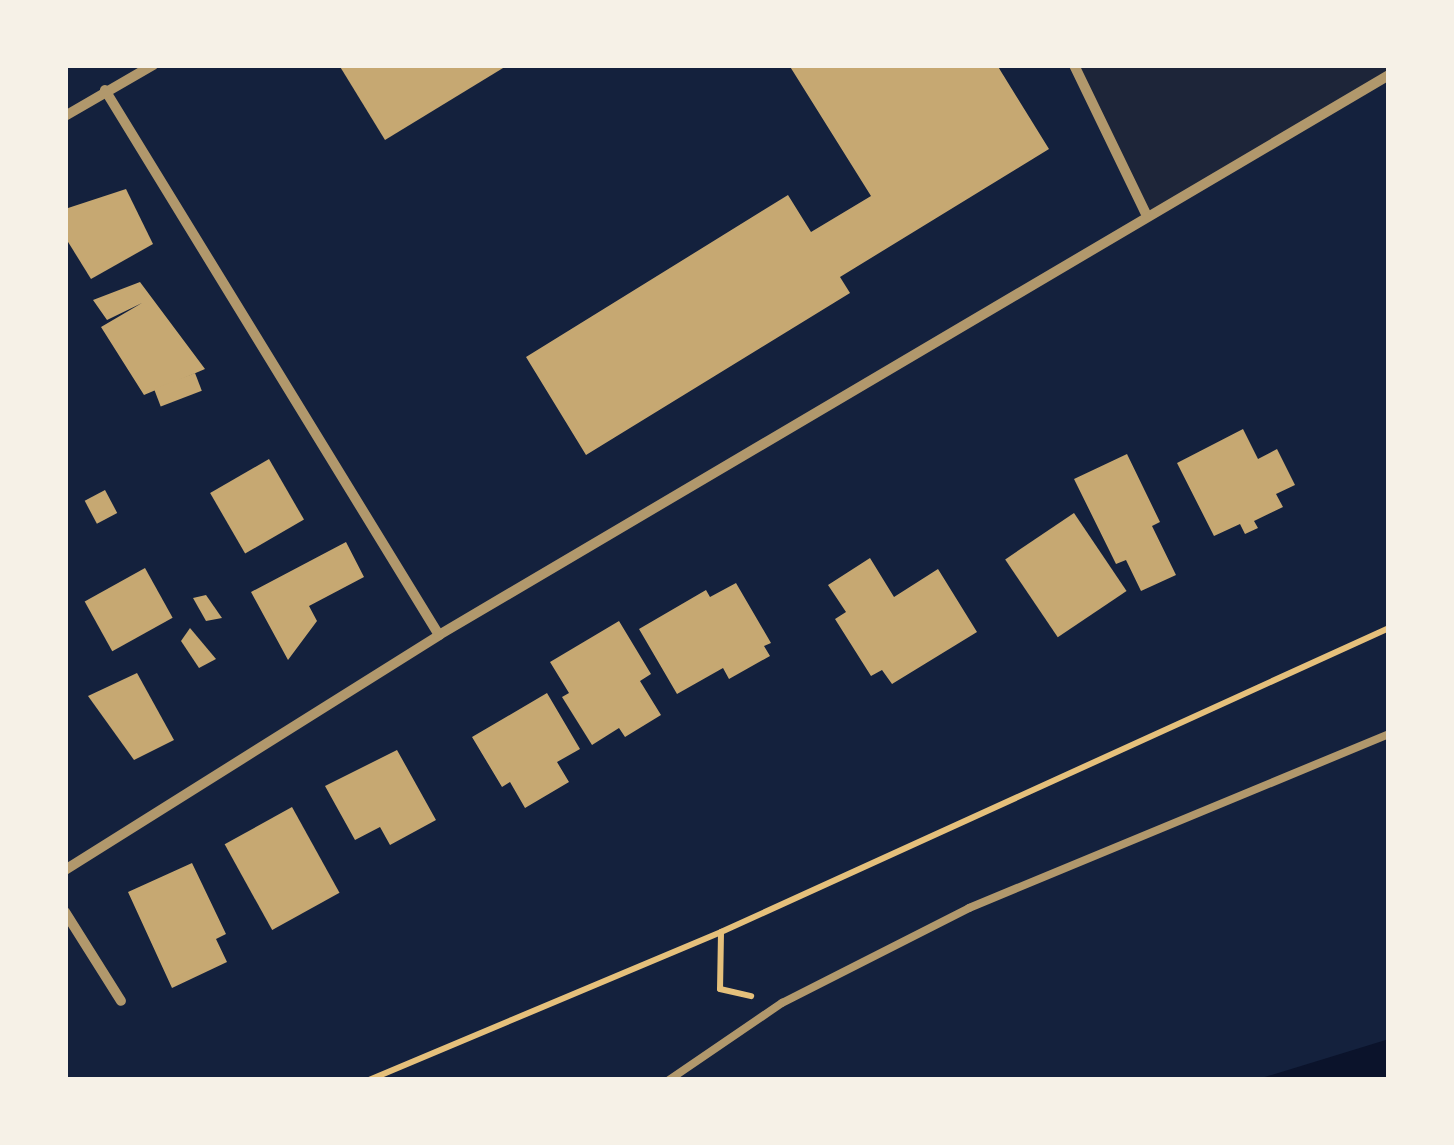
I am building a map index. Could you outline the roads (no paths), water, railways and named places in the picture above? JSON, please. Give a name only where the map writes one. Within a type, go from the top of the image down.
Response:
[{"type":"street","points":[[65,116],[153,65]]},
{"type":"street","points":[[1074,65],[1147,216]]},
{"type":"street","points":[[65,870],[439,635],[1389,75]]},
{"type":"street","points":[[105,90],[439,635]]},
{"type":"street","points":[[65,912],[120,1001]]},
{"type":"lane","points":[[670,1080],[782,1003],[969,908],[1389,734]]}]
